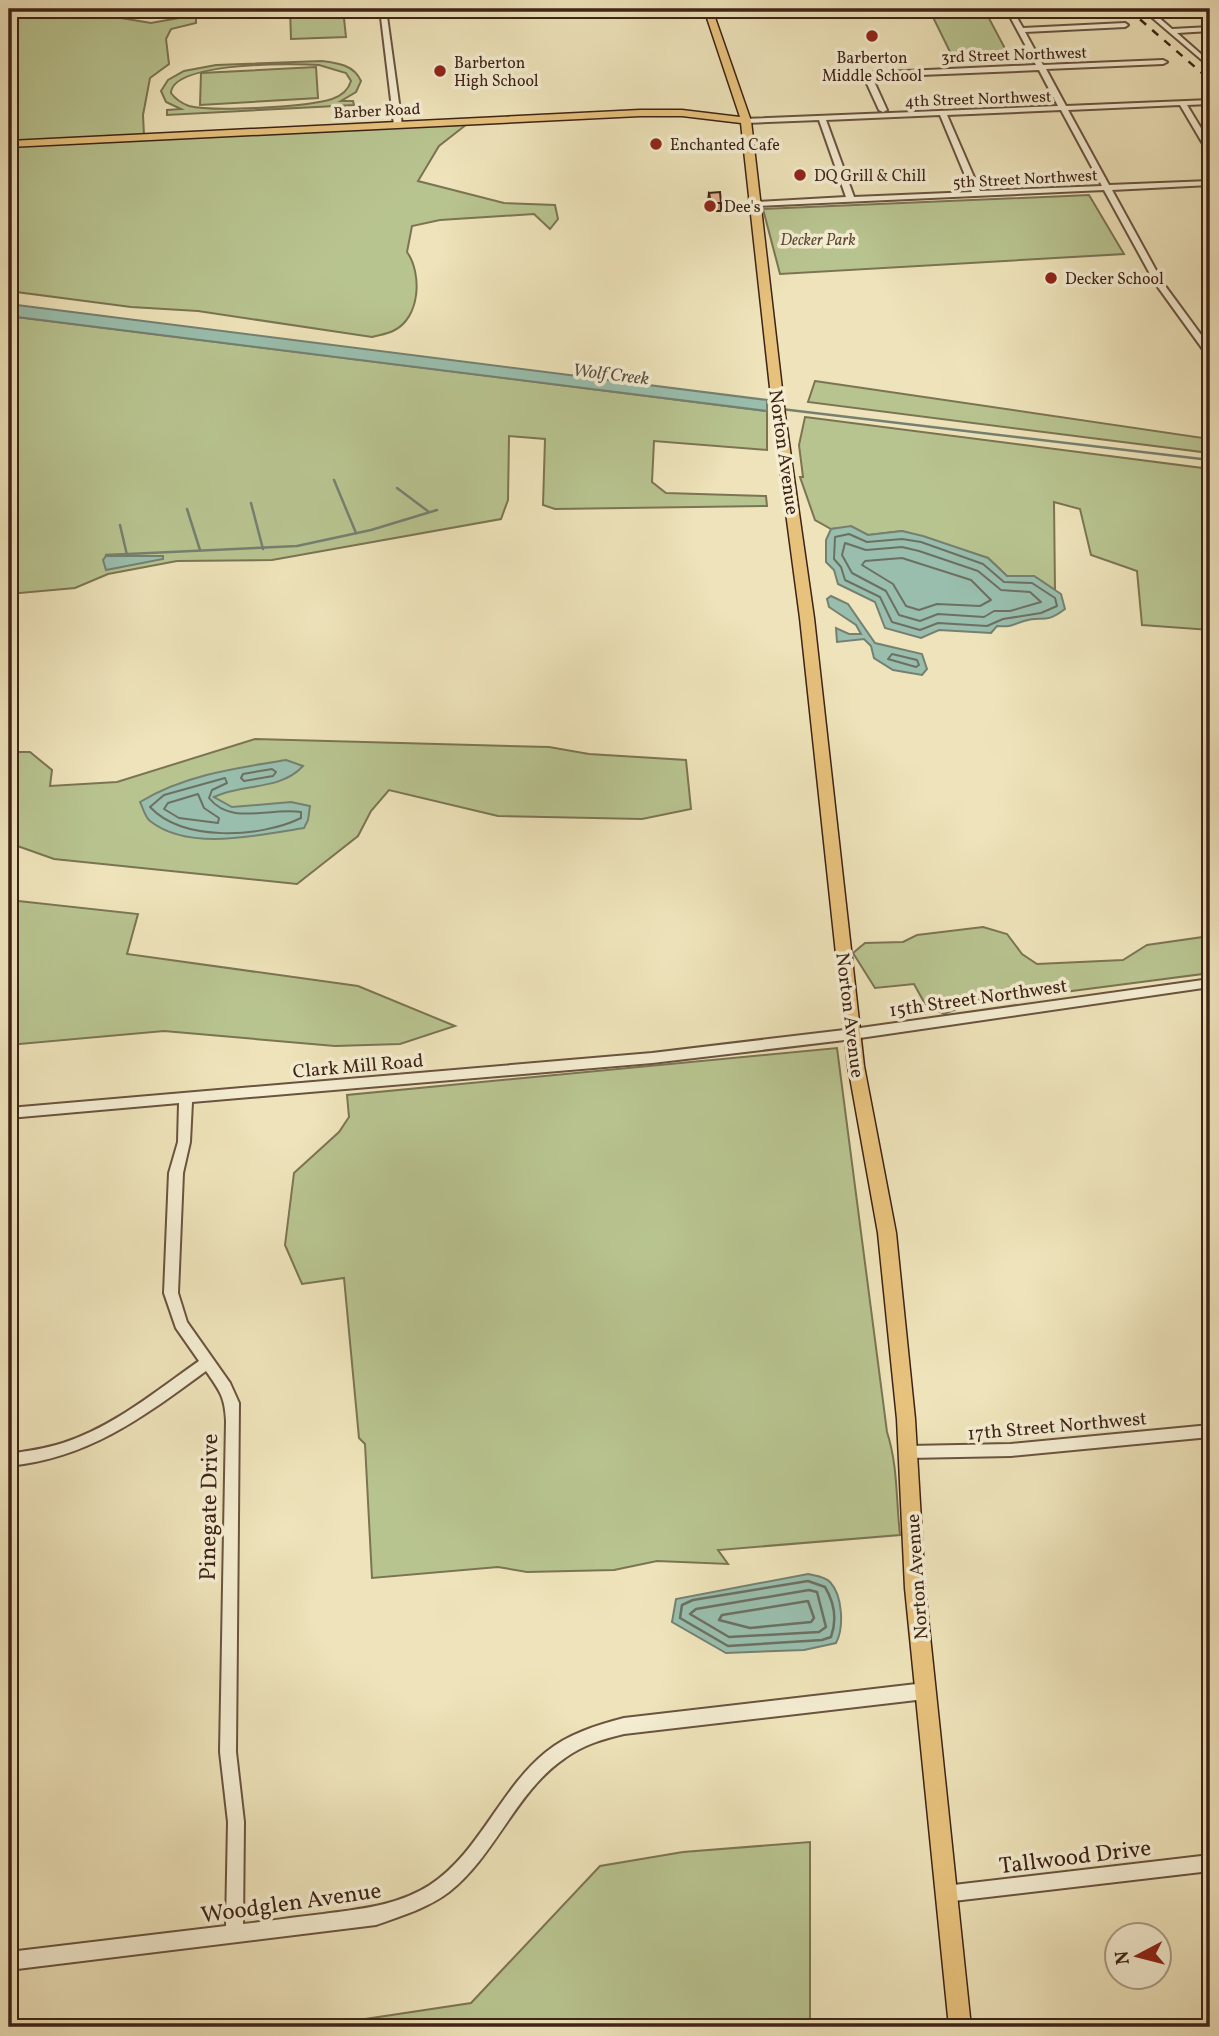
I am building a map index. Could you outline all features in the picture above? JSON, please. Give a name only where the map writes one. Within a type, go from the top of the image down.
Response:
[{"type":"main road","name":"Norton Avenue","points":[[708,9],[746,121],[779,415],[807,618],[853,1034],[887,1233],[908,1452],[915,1588],[960,2027]]},
{"type":"main road","name":"Barber Road","points":[[9,144],[665,113],[746,121]]},
{"type":"street","points":[[383,9],[398,125]]},
{"type":"street","points":[[1009,9],[1159,284],[1210,353]]},
{"type":"street","points":[[1145,9],[1210,65]]},
{"type":"street","points":[[1020,30],[1125,25]]},
{"type":"street","points":[[1172,30],[1210,29]]},
{"type":"street","points":[[1201,56],[1210,55]]},
{"type":"street","name":"3rd Street Northwest","points":[[883,110],[867,75],[1163,62]]},
{"type":"street","name":"4th Street Northwest","points":[[746,121],[1210,102]]},
{"type":"street","points":[[1182,103],[1210,149]]},
{"type":"street","points":[[943,114],[977,194]]},
{"type":"street","points":[[822,119],[851,200]]},
{"type":"street","name":"5th Street Northwest","points":[[757,204],[1210,183]]},
{"type":"street","name":"15th Street Northwest","points":[[710,1051],[853,1034],[1210,983]]},
{"type":"street","name":"Clark Mill Road","points":[[9,1113],[186,1100],[710,1051]]},
{"type":"street","name":"Pinegate Drive","points":[[186,1100],[184,1142],[176,1173],[170,1293],[181,1324],[226,1387],[232,1403],[228,1752],[236,1822],[234,1934]]},
{"type":"street","points":[[9,1460],[50,1454],[90,1442],[207,1363]]},
{"type":"street","name":"17th Street Northwest","points":[[908,1452],[1011,1450],[1210,1431]]},
{"type":"street","name":"Woodglen Avenue","points":[[9,1961],[376,1916],[422,1899],[465,1866],[543,1765],[565,1748],[594,1734],[637,1724],[925,1691]]},
{"type":"street","name":"Tallwood Drive","points":[[945,1894],[1210,1863]]},
{"type":"green space","points":[[9,9],[54,9],[61,18],[121,18],[151,23],[196,15],[196,23],[171,29],[166,39],[169,64],[150,78],[143,115],[144,135],[471,121],[439,146],[418,181],[504,203],[555,205],[558,219],[550,229],[534,214],[440,220],[412,226],[407,252],[417,283],[414,306],[402,325],[391,332],[372,337],[198,311],[131,307],[9,291]]},
{"type":"green space","points":[[290,9],[343,9],[346,37],[291,39]]},
{"type":"green space","points":[[929,9],[984,9],[1009,56],[953,58]]},
{"type":"green space","points":[[322,61],[350,68],[361,81],[356,92],[341,101],[353,101],[354,105],[167,115],[167,110],[181,109],[166,102],[161,91],[168,80],[184,71],[216,65]],"holes":[[[319,65],[346,73],[351,81],[341,95],[303,104],[238,109],[201,108],[184,104],[171,93],[177,83],[191,75],[236,67]]]},
{"type":"green space","points":[[316,67],[318,98],[200,105],[201,73]]},
{"type":"green space","name":"Decker Park","points":[[1089,195],[1124,254],[780,274],[763,209]]},
{"type":"green space","points":[[9,316],[767,411],[767,450],[654,441],[652,482],[666,493],[766,496],[767,506],[555,509],[543,505],[545,439],[509,436],[508,500],[501,519],[272,560],[177,561],[108,574],[75,588],[9,594]]},
{"type":"green space","points":[[815,381],[1210,439],[1210,453],[808,402]]},
{"type":"green space","points":[[805,417],[1210,469],[1210,630],[1142,625],[1137,571],[1091,555],[1080,509],[1054,502],[1055,590],[1034,576],[1007,576],[988,558],[902,531],[868,535],[851,527],[831,529],[815,520],[800,477],[803,477],[799,445]]},
{"type":"green space","points":[[255,739],[549,747],[589,754],[686,760],[691,809],[642,819],[498,816],[389,790],[371,811],[358,836],[297,884],[54,859],[9,843],[9,752],[30,752],[52,770],[50,786],[117,782]]},
{"type":"green space","points":[[9,900],[138,914],[127,954],[358,986],[455,1026],[400,1044],[335,1046],[164,1031],[9,1045]]},
{"type":"green space","points":[[983,927],[1007,934],[1022,954],[1037,964],[1123,960],[1147,945],[1210,936],[1210,973],[1026,997],[985,998],[944,1014],[925,1004],[914,984],[875,988],[853,953],[865,943],[903,942],[917,935]]},
{"type":"green space","points":[[837,1048],[887,1432],[895,1470],[900,1535],[718,1550],[728,1564],[657,1561],[614,1570],[527,1572],[498,1567],[372,1578],[365,1444],[359,1438],[344,1278],[302,1284],[285,1245],[294,1173],[339,1132],[349,1117],[347,1095]]},
{"type":"green space","points":[[810,1842],[810,2027],[312,2027],[471,2003],[600,1866],[683,1852]]},
{"type":"water","points":[[9,304],[767,400],[767,411],[9,316]]},
{"type":"water","points":[[851,526],[868,535],[902,531],[988,558],[1007,576],[1034,576],[1061,594],[1065,609],[1048,618],[997,626],[991,633],[939,630],[921,638],[885,628],[875,602],[838,584],[834,570],[826,562],[826,540],[831,529]]},
{"type":"water","points":[[106,556],[163,556],[163,559],[106,570],[103,560]]},
{"type":"water","points":[[831,596],[848,604],[875,643],[922,654],[927,669],[922,675],[893,670],[874,658],[871,646],[864,639],[837,642],[836,628],[849,634],[861,634],[856,625],[829,607],[827,599]]},
{"type":"water","points":[[286,760],[303,766],[294,774],[272,783],[214,797],[232,807],[291,802],[310,806],[304,828],[225,839],[184,836],[150,821],[140,802],[192,779]]},
{"type":"water","points":[[808,1574],[828,1580],[838,1595],[841,1621],[836,1643],[804,1650],[726,1653],[672,1622],[676,1599]]},
{"type":"building","points":[[720,192],[721,203],[711,203],[709,193]]},
{"type":"waterway","name":"Wolf Creek","points":[[781,409],[1210,460]]},
{"type":"waterway","points":[[334,480],[356,533]]},
{"type":"waterway","points":[[397,488],[429,512]]},
{"type":"waterway","points":[[251,503],[263,548]]},
{"type":"waterway","points":[[187,509],[200,550]]},
{"type":"waterway","points":[[263,548],[297,546],[371,530],[437,510]]},
{"type":"waterway","points":[[120,525],[127,554]]},
{"type":"waterway","points":[[127,554],[263,548]]},
{"type":"waterway","points":[[106,555],[127,554]]},
{"type":"railway","points":[[1128,9],[1210,80]]},
{"type":"place","name":"Barberton Middle School","points":[[872,36]]},
{"type":"place","name":"Barberton High School","points":[[440,71]]},
{"type":"place","name":"Enchanted Cafe","points":[[656,144]]},
{"type":"place","name":"DQ Grill & Chill","points":[[800,175]]},
{"type":"place","name":"Dee's","points":[[710,206]]},
{"type":"place","name":"Decker School","points":[[1051,278]]}]
